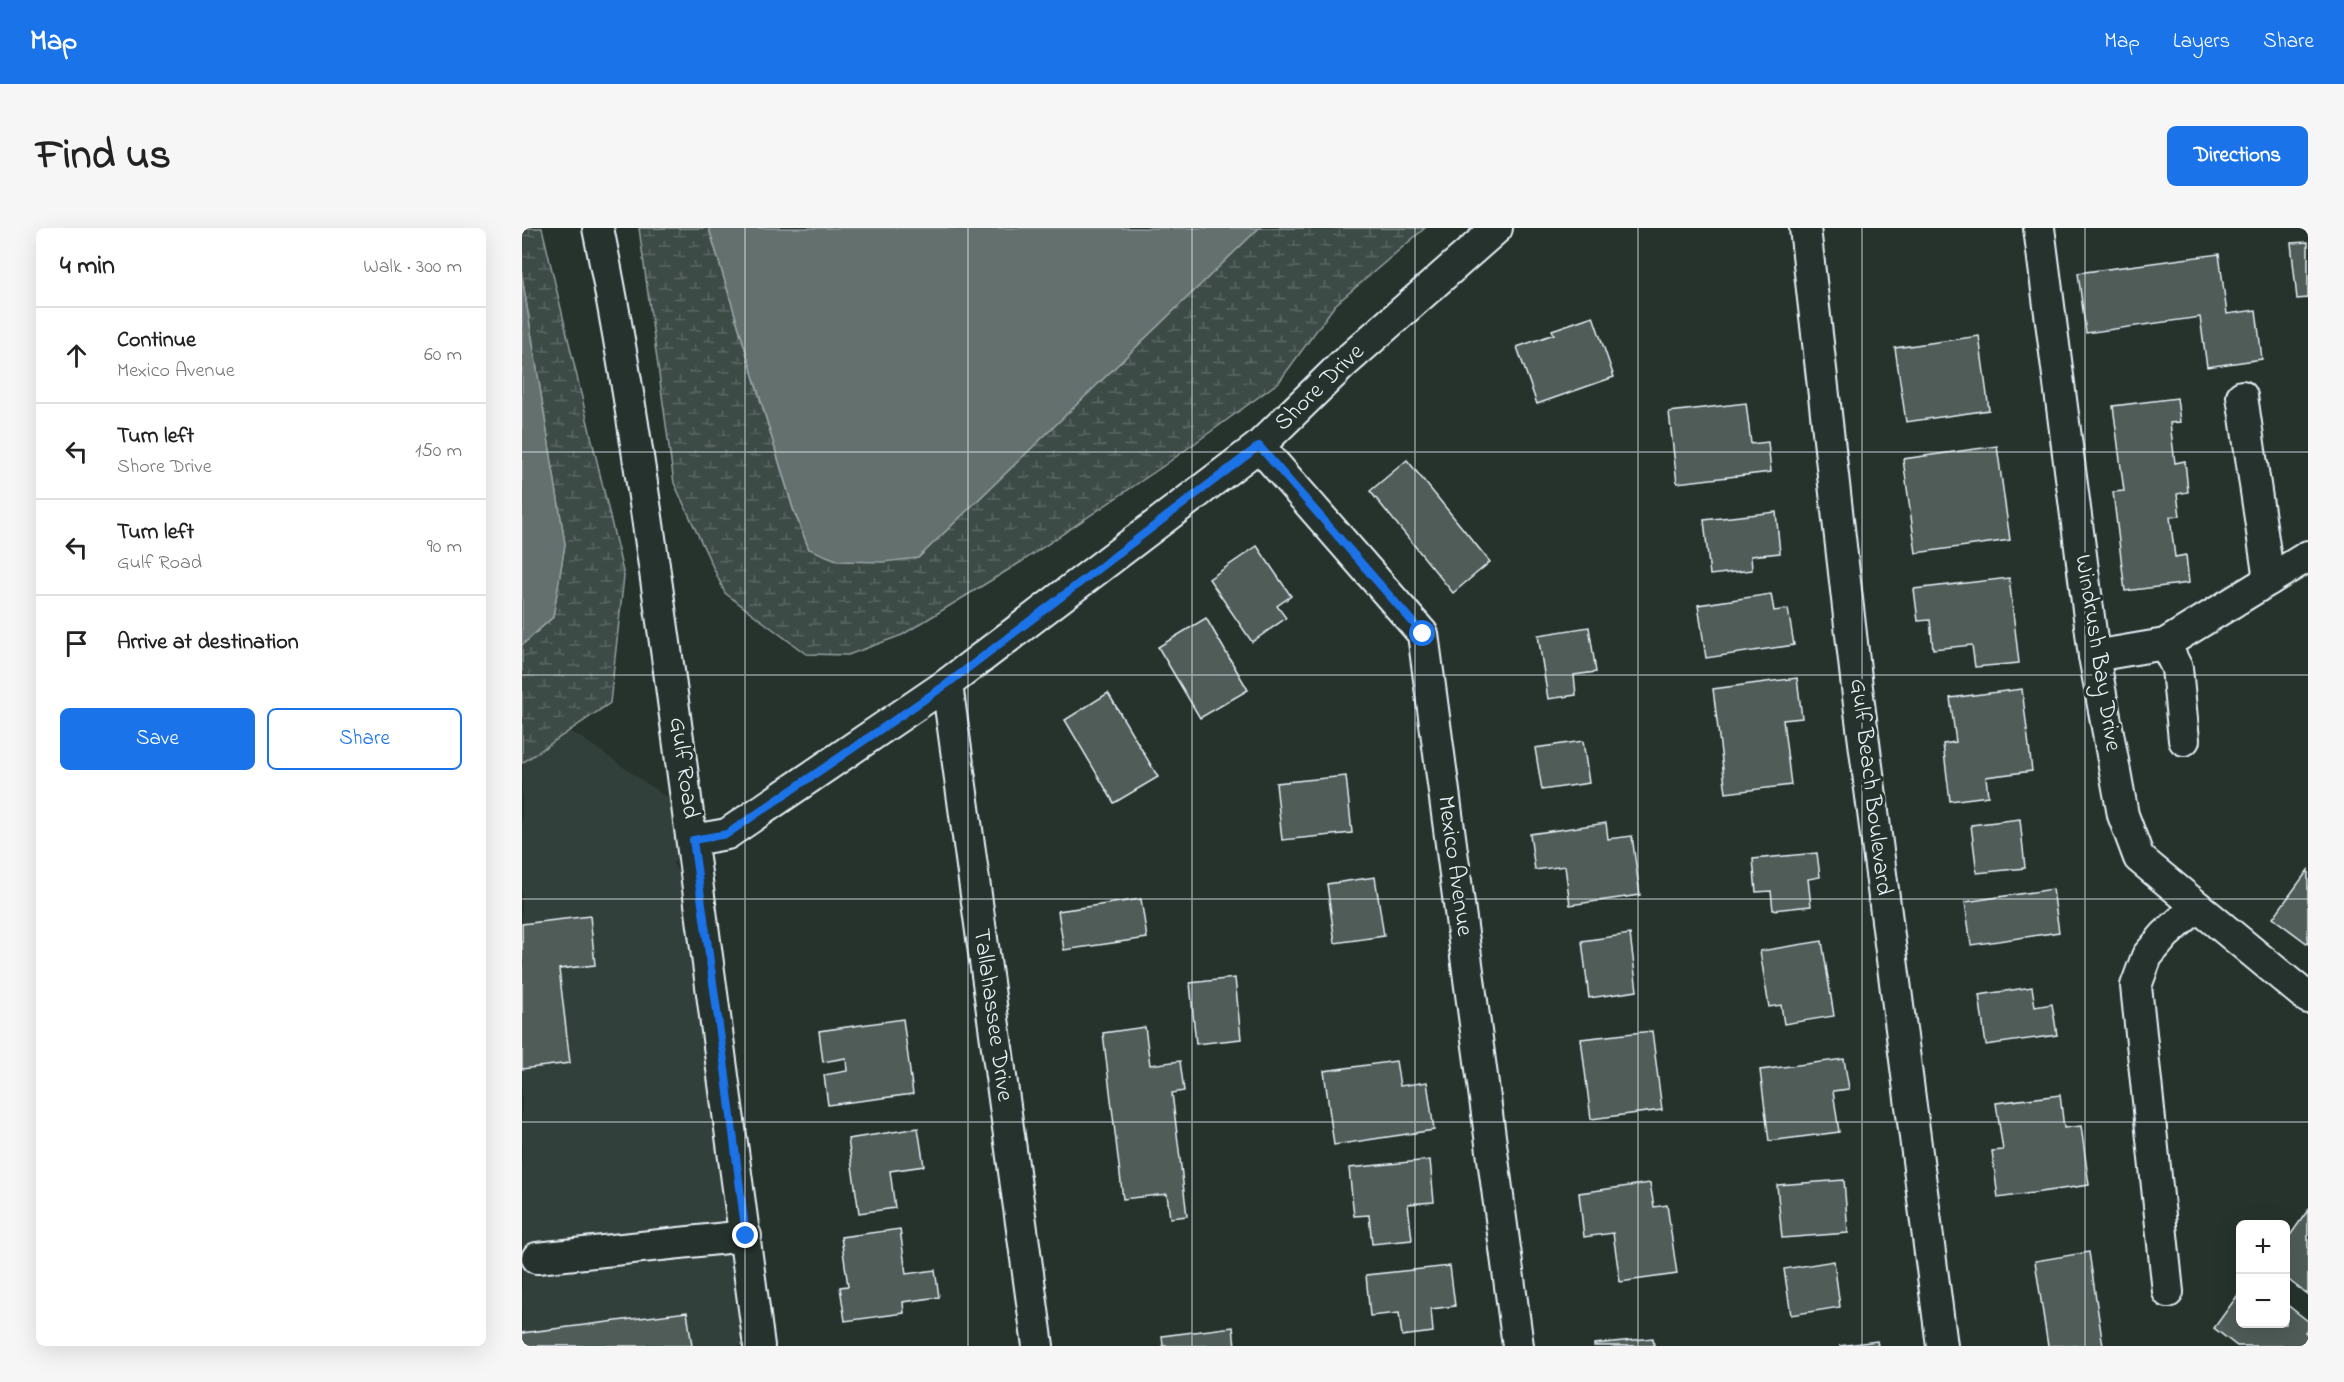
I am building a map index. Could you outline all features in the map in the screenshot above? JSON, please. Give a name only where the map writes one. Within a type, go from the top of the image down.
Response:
[{"type":"street","name":"Gulf Road","points":[[598,228],[623,362],[693,840],[724,1061],[759,1346]]},
{"type":"street","name":"Shore Drive","points":[[693,840],[727,834],[947,684],[1259,446],[1342,365],[1497,228]]},
{"type":"street","name":"Gulf Beach Boulevard","points":[[1805,228],[1858,696],[1942,1346]]},
{"type":"street","name":"Windrush Bay Drive","points":[[2039,228],[2094,656],[2123,815],[2139,858],[2308,998]]},
{"type":"street","points":[[2242,396],[2269,580]]},
{"type":"street","name":"Mexico Avenue","points":[[1259,446],[1423,634],[1518,1346]]},
{"type":"street","points":[[2094,656],[2165,644],[2308,556]]},
{"type":"street","points":[[2165,644],[2177,668],[2184,740]]},
{"type":"street","name":"Tallahassee Drive","points":[[947,684],[1038,1346]]},
{"type":"street","points":[[2168,1292],[2136,986],[2147,956],[2197,906]]},
{"type":"street","points":[[537,1258],[746,1236]]},
{"type":"shaded area","points":[[709,228],[1259,228],[918,558],[883,562],[839,561],[809,549],[793,508]]},
{"type":"shaded area","points":[[522,276],[565,544],[553,617],[522,645]]},
{"type":"shaded area","points":[[522,713],[579,736],[669,799],[678,859],[672,863],[679,872],[707,1063],[741,1346],[522,1346]]},
{"type":"green space","points":[[522,228],[542,228],[624,576],[610,703],[522,763],[522,645],[553,617],[565,544],[522,276]]},
{"type":"green space","points":[[639,228],[709,228],[793,509],[809,549],[918,558],[1259,228],[1425,228],[1335,305],[1279,382],[1162,467],[1021,562],[902,635],[848,655],[806,654],[725,593],[674,483]]},
{"type":"building","points":[[2308,242],[2308,298],[2297,299],[2291,243]]},
{"type":"building","points":[[2219,254],[2227,314],[2256,310],[2262,359],[2207,367],[2200,317],[2086,333],[2078,273]]},
{"type":"building","points":[[1593,316],[1614,377],[1537,404],[1517,347],[1554,334],[1552,330]]},
{"type":"building","points":[[1979,336],[1989,410],[1906,422],[1895,348]]},
{"type":"building","points":[[2177,398],[2180,422],[2170,423],[2175,463],[2185,461],[2188,492],[2177,494],[2180,516],[2170,517],[2175,557],[2186,555],[2189,583],[2125,591],[2113,492],[2124,491],[2113,406]]},
{"type":"building","points":[[1746,403],[1751,444],[1768,442],[1771,472],[1677,483],[1669,412]]},
{"type":"building","points":[[1997,446],[2010,540],[1916,553],[1903,459]]},
{"type":"building","points":[[1407,460],[1490,562],[1453,593],[1370,491]]},
{"type":"building","points":[[1776,512],[1780,553],[1751,556],[1752,570],[1710,575],[1704,520]]},
{"type":"building","points":[[1257,546],[1291,596],[1277,606],[1286,618],[1252,642],[1209,579]]},
{"type":"building","points":[[2009,578],[2019,663],[1975,667],[1972,645],[1933,649],[1930,620],[1918,621],[1914,589]]},
{"type":"building","points":[[1771,594],[1774,611],[1788,609],[1794,645],[1706,658],[1698,605]]},
{"type":"building","points":[[1206,618],[1248,690],[1200,718],[1158,647]]},
{"type":"building","points":[[1589,627],[1596,672],[1574,675],[1576,695],[1548,699],[1538,635]]},
{"type":"building","points":[[1797,678],[1802,718],[1783,720],[1791,785],[1726,793],[1713,689]]},
{"type":"building","points":[[2022,689],[2032,771],[1986,777],[1988,796],[1950,801],[1943,744],[1956,742],[1950,698]]},
{"type":"building","points":[[1108,693],[1158,777],[1114,803],[1065,720]]},
{"type":"building","points":[[1583,741],[1589,783],[1542,790],[1535,748]]},
{"type":"building","points":[[1346,776],[1352,833],[1282,840],[1276,783]]},
{"type":"building","points":[[2020,819],[2025,868],[1977,873],[1971,825]]},
{"type":"building","points":[[1606,823],[1608,839],[1632,836],[1640,895],[1570,905],[1565,866],[1535,870],[1530,834]]},
{"type":"building","points":[[1817,853],[1820,877],[1808,879],[1811,906],[1773,910],[1771,891],[1756,892],[1753,859]]},
{"type":"building","points":[[2308,870],[2308,944],[2273,918]]},
{"type":"building","points":[[1375,877],[1384,936],[1335,943],[1327,884]]},
{"type":"building","points":[[2053,889],[2059,932],[1971,945],[1965,902]]},
{"type":"building","points":[[1141,899],[1147,938],[1064,950],[1058,911]]},
{"type":"building","points":[[590,916],[595,965],[559,969],[570,1063],[522,1069],[522,924]]},
{"type":"building","points":[[1630,934],[1637,991],[1589,998],[1582,941]]},
{"type":"building","points":[[1822,941],[1834,1016],[1784,1024],[1781,1005],[1769,1007],[1760,951]]},
{"type":"building","points":[[1235,978],[1241,1039],[1196,1044],[1190,983]]},
{"type":"building","points":[[2032,987],[2035,1007],[2052,1004],[2057,1035],[1986,1045],[1979,995]]},
{"type":"building","points":[[903,1019],[913,1094],[828,1105],[824,1075],[847,1071],[846,1058],[823,1062],[819,1031]]},
{"type":"building","points":[[1145,1027],[1150,1065],[1180,1061],[1184,1091],[1172,1093],[1187,1216],[1170,1218],[1167,1194],[1123,1199],[1103,1033]]},
{"type":"building","points":[[1652,1031],[1662,1110],[1591,1119],[1581,1039]]},
{"type":"building","points":[[1844,1059],[1849,1089],[1833,1091],[1839,1132],[1769,1141],[1760,1070]]},
{"type":"building","points":[[1396,1061],[1400,1086],[1427,1082],[1434,1130],[1334,1145],[1324,1071]]},
{"type":"building","points":[[2060,1095],[2064,1128],[2081,1126],[2089,1185],[1998,1198],[1992,1151],[2003,1150],[1996,1103]]},
{"type":"building","points":[[918,1128],[924,1166],[890,1171],[895,1208],[859,1213],[848,1139]]},
{"type":"building","points":[[1430,1160],[1434,1202],[1408,1204],[1412,1240],[1372,1244],[1369,1215],[1354,1216],[1349,1168]]},
{"type":"building","points":[[1844,1180],[1848,1233],[1782,1238],[1777,1185]]},
{"type":"building","points":[[1650,1183],[1654,1207],[1667,1205],[1677,1274],[1620,1282],[1613,1233],[1584,1237],[1579,1193]]},
{"type":"building","points":[[2308,1210],[2308,1295],[2290,1281],[2290,1235]]},
{"type":"building","points":[[900,1229],[906,1274],[935,1270],[939,1297],[903,1302],[904,1313],[845,1321],[840,1287],[848,1286],[841,1237]]},
{"type":"building","points":[[2089,1252],[2103,1346],[2048,1346],[2035,1261]]},
{"type":"building","points":[[1834,1261],[1840,1307],[1791,1315],[1784,1269]]},
{"type":"building","points":[[1450,1266],[1455,1306],[1431,1309],[1433,1332],[1402,1336],[1399,1313],[1370,1316],[1366,1275]]},
{"type":"building","points":[[2236,1298],[2236,1328],[2290,1328],[2290,1307],[2308,1321],[2308,1328],[2305,1332],[2308,1335],[2308,1346],[2237,1346],[2214,1328]]},
{"type":"building","points":[[687,1312],[692,1346],[522,1346],[522,1333]]},
{"type":"building","points":[[1233,1327],[1235,1346],[1163,1346],[1162,1336]]},
{"type":"building","points":[[1653,1338],[1654,1346],[1594,1346],[1594,1344]]},
{"type":"building","points":[[1877,1341],[1878,1346],[1839,1346]]},
{"type":"route","points":[[746,1236],[693,840],[727,834],[947,684],[1259,446],[1423,634]]}]
